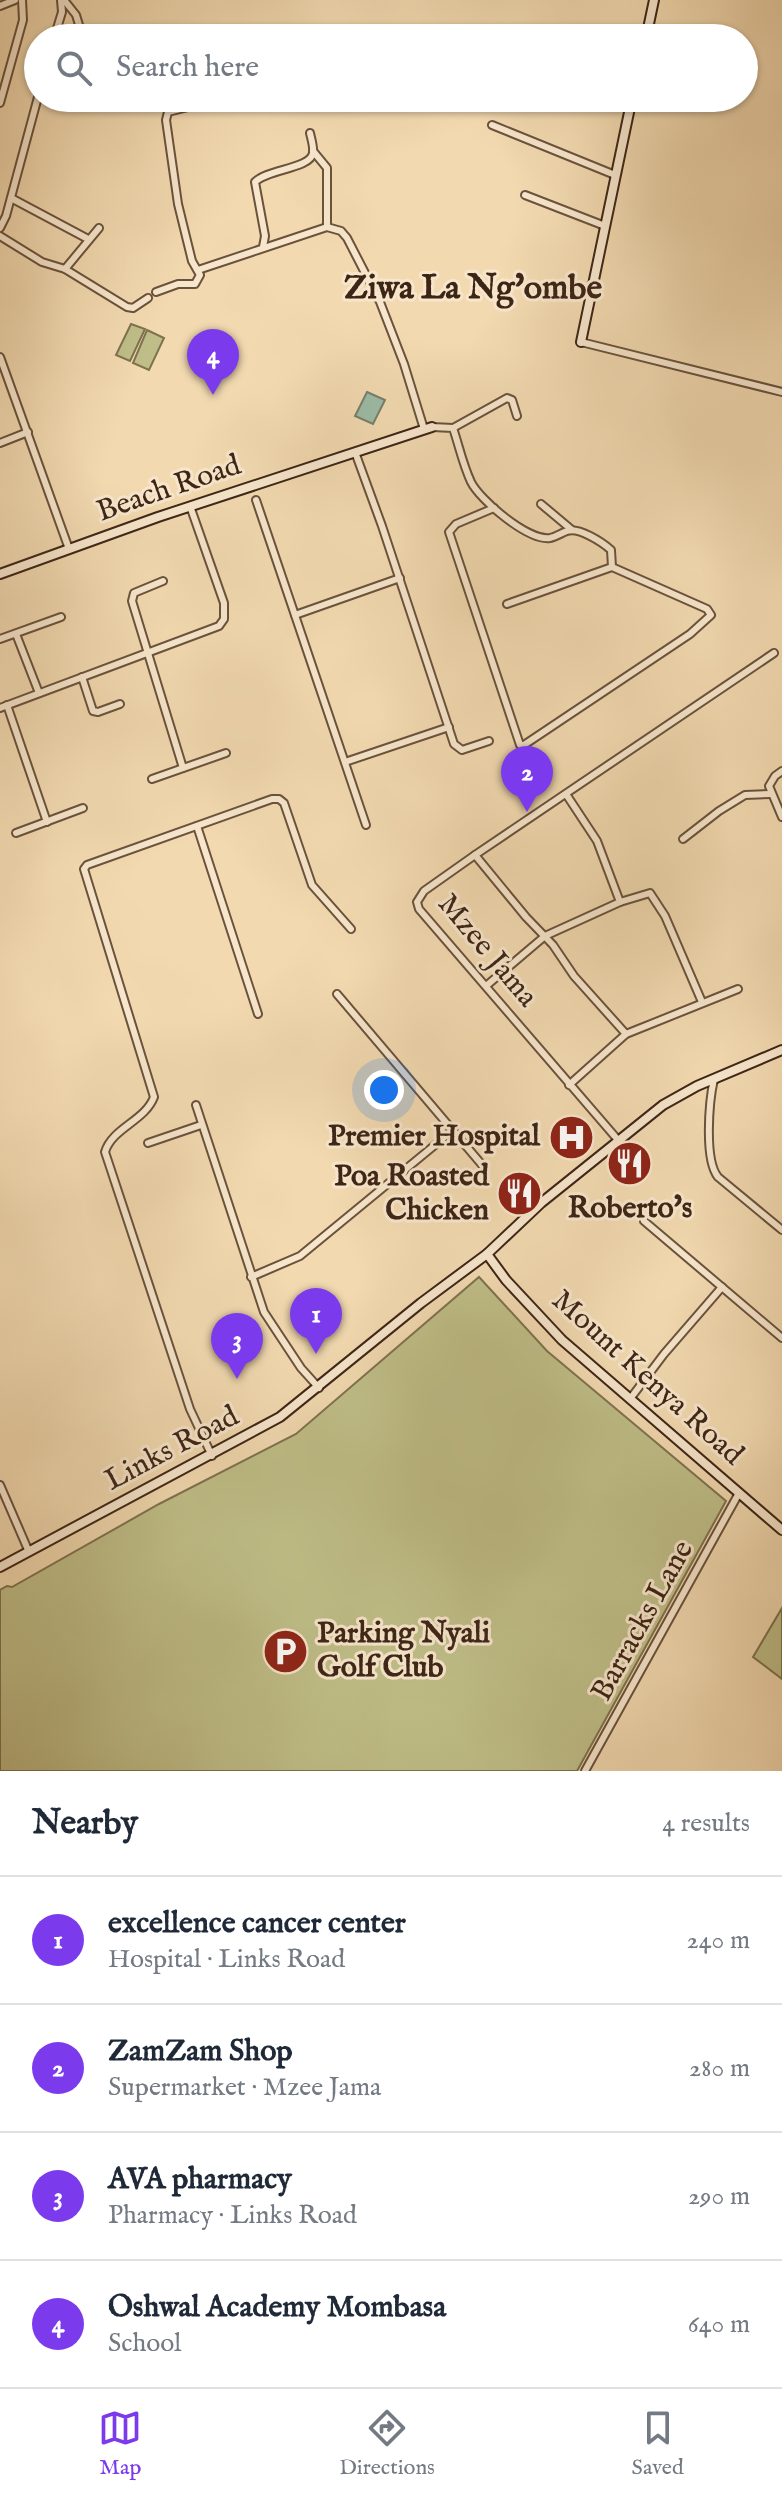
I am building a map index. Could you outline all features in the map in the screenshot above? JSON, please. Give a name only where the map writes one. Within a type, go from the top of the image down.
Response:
[{"type":"main road","points":[[649,24],[654,0]]},
{"type":"main road","points":[[581,342],[629,112]]},
{"type":"main road","name":"Beach Road","points":[[0,574],[190,506],[428,428]]},
{"type":"main road","name":"Links Road","points":[[0,1567],[280,1417],[487,1254],[541,1203],[663,1105],[782,1050]]},
{"type":"main road","name":"Mount Kenya Road","points":[[487,1254],[506,1280],[562,1340],[782,1530]]},
{"type":"street","points":[[0,6],[15,0]]},
{"type":"street","points":[[0,103],[23,20],[22,0]]},
{"type":"street","points":[[58,24],[62,0]]},
{"type":"street","points":[[62,0],[76,15],[79,24]]},
{"type":"street","points":[[0,228],[34,112]]},
{"type":"street","points":[[156,292],[178,284],[195,284],[199,279],[178,204],[167,116],[169,112]]},
{"type":"street","points":[[492,125],[615,175]]},
{"type":"street","points":[[310,133],[313,151],[327,168],[327,227]]},
{"type":"street","points":[[263,247],[265,236],[255,182],[264,175],[304,163],[313,151]]},
{"type":"street","points":[[525,195],[605,226]]},
{"type":"street","points":[[11,198],[88,239]]},
{"type":"street","points":[[198,270],[327,227],[341,231],[380,302],[428,428],[453,428],[509,398],[517,416]]},
{"type":"street","points":[[65,269],[99,228]]},
{"type":"street","points":[[0,236],[42,262],[65,269],[127,307],[133,308],[148,298]]},
{"type":"street","points":[[581,342],[782,392]]},
{"type":"street","points":[[0,357],[69,549]]},
{"type":"street","points":[[453,428],[470,479],[494,508],[527,532],[541,538],[553,538],[572,530]]},
{"type":"street","points":[[0,443],[28,432]]},
{"type":"street","points":[[355,452],[454,744],[460,749],[489,741]]},
{"type":"street","points":[[256,500],[366,825]]},
{"type":"street","points":[[541,504],[572,530],[609,547],[612,567]]},
{"type":"street","points":[[47,822],[4,706],[215,630],[224,619],[224,606],[190,506]]},
{"type":"street","points":[[494,508],[456,524],[449,532],[520,745],[552,727],[711,617],[707,609],[612,567],[507,604]]},
{"type":"street","points":[[295,615],[400,578]]},
{"type":"street","points":[[163,581],[134,593],[132,598],[183,768]]},
{"type":"street","points":[[0,639],[61,617]]},
{"type":"street","points":[[16,634],[39,693]]},
{"type":"street","name":"Mzee Jama","points":[[618,1140],[417,906],[419,898],[424,891],[475,855],[774,653]]},
{"type":"street","points":[[82,677],[93,711],[120,704]]},
{"type":"street","points":[[345,762],[449,727]]},
{"type":"street","points":[[152,779],[226,753]]},
{"type":"street","points":[[782,771],[770,782],[770,794],[782,817]]},
{"type":"street","points":[[566,794],[597,841],[620,902]]},
{"type":"street","points":[[683,839],[745,795],[770,794]]},
{"type":"street","points":[[212,1456],[190,1409],[105,1152],[110,1142],[145,1112],[154,1097],[83,871],[87,865],[272,799],[282,800],[309,879],[351,929]]},
{"type":"street","points":[[16,833],[83,808]]},
{"type":"street","points":[[197,826],[258,1014]]},
{"type":"street","points":[[475,855],[626,1034]]},
{"type":"street","points":[[486,986],[545,936],[620,902],[650,893],[684,957],[702,1002]]},
{"type":"street","points":[[569,1085],[626,1034],[738,989]]},
{"type":"street","points":[[337,994],[483,1166]]},
{"type":"street","points":[[714,1079],[711,1091],[712,1169],[782,1230]]},
{"type":"street","points":[[196,1105],[264,1312],[273,1329],[319,1388]]},
{"type":"street","points":[[148,1143],[201,1125]]},
{"type":"street","points":[[251,1277],[300,1256],[452,1131]]},
{"type":"street","points":[[644,1221],[782,1338]]},
{"type":"street","points":[[630,1399],[722,1287]]},
{"type":"street","points":[[775,1332],[782,1324]]},
{"type":"street","points":[[0,1485],[29,1552]]},
{"type":"street","name":"Barracks Lane","points":[[585,1771],[739,1493]]},
{"type":"shaded area","points":[[131,324],[145,329],[130,361],[116,355]]},
{"type":"shaded area","points":[[147,330],[164,338],[149,370],[133,363]]},
{"type":"shaded area","points":[[367,392],[385,400],[373,424],[355,416]]},
{"type":"shaded area","points":[[479,1277],[547,1351],[726,1501],[577,1771],[0,1771],[0,1590],[12,1587],[159,1504],[296,1434]]},
{"type":"shaded area","points":[[782,1608],[782,1679],[753,1657]]},
{"type":"place","name":"Oshwal Academy Mombasa","points":[[213,395]]},
{"type":"place","name":"ZamZam Shop","points":[[527,812]]},
{"type":"place","name":"Premier Hospital","points":[[571,1137]]},
{"type":"place","name":"Roberto's","points":[[630,1163]]},
{"type":"place","name":"Poa Roasted Chicken","points":[[520,1194]]},
{"type":"place","name":"excellence cancer center","points":[[316,1354]]},
{"type":"place","name":"AVA pharmacy","points":[[237,1379]]},
{"type":"place","name":"Parking Nyali Golf Club","points":[[286,1651]]},
{"type":"district","name":"Ziwa La Ng'ombe","points":[[473,288]]}]
